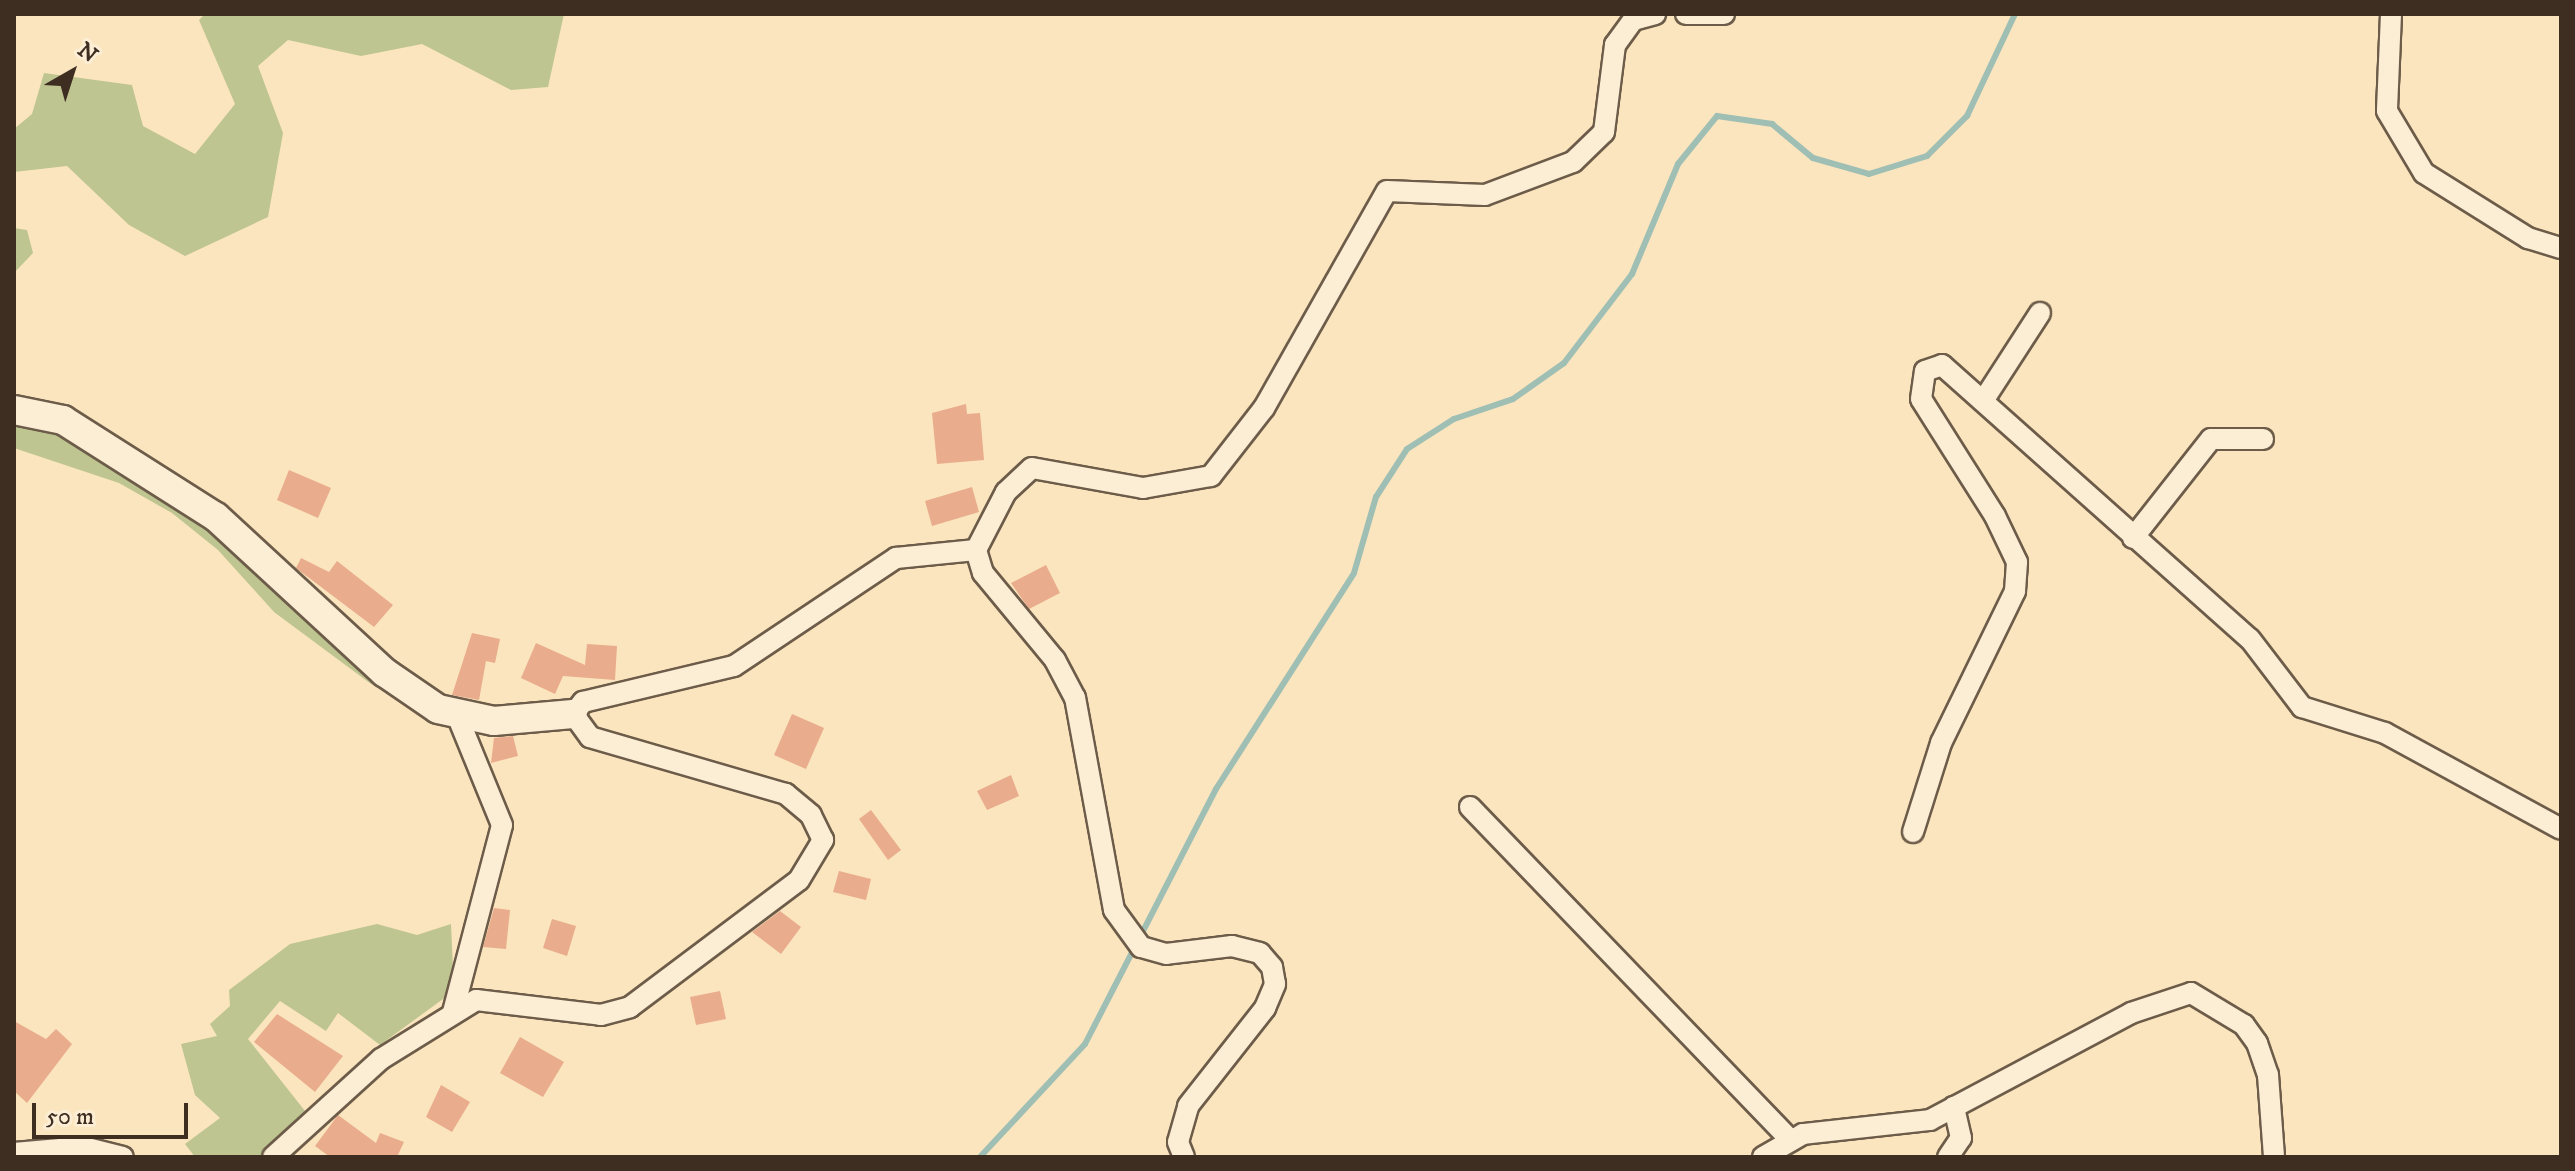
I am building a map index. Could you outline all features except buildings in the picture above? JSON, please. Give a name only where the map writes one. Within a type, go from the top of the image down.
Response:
[{"type":"street","points":[[1184,1157],[1178,1142],[1188,1106],[1265,1008],[1275,984],[1272,967],[1260,953],[1232,946],[1166,954],[1141,947],[1114,910],[1075,698],[1055,660],[983,573],[976,550],[1006,492],[1032,468],[1143,488],[1211,476],[1264,408],[1387,191],[1485,195],[1573,162],[1604,132],[1615,45],[1633,20],[1655,14]]},
{"type":"street","points":[[1686,14],[1724,14]]},
{"type":"street","points":[[2391,14],[2387,111],[2424,173],[2528,238],[2561,248]]},
{"type":"street","points":[[1983,401],[2040,313]]},
{"type":"street","points":[[1913,832],[1941,743],[2015,591],[2017,562],[1921,399],[1925,371],[1942,365],[2250,639],[2302,707],[2385,733],[2561,829]]},
{"type":"street","points":[[14,410],[63,420],[216,517],[384,672],[456,713],[494,721],[573,714],[583,702],[631,687],[734,666],[896,558],[976,550]]},
{"type":"street","points":[[2133,538],[2211,439],[2263,439]]},
{"type":"street","points":[[453,1012],[502,825],[456,713]]},
{"type":"street","points":[[273,1157],[381,1059],[453,1012],[476,1000],[601,1015],[630,1007],[799,880],[823,840],[811,815],[786,794],[590,737],[573,714]]},
{"type":"street","points":[[1470,807],[1791,1141]]},
{"type":"street","points":[[1763,1157],[1791,1141],[1930,1120],[2131,1013],[2191,993],[2244,1025],[2257,1043],[2268,1075],[2274,1157]]},
{"type":"street","points":[[1948,1157],[1961,1138],[1954,1107]]},
{"type":"street","points":[[14,1153],[83,1147],[123,1157]]},
{"type":"green space","points":[[205,14],[564,14],[548,87],[511,90],[422,44],[361,56],[288,40],[258,66],[283,133],[268,217],[185,256],[129,225],[67,166],[14,172],[14,129],[32,114],[44,73],[132,85],[143,126],[195,154],[235,104],[199,20]]},
{"type":"green space","points":[[14,228],[27,230],[33,253],[14,273]]},
{"type":"green space","points":[[14,394],[71,408],[214,499],[384,672],[371,684],[274,612],[218,550],[172,513],[119,483],[14,448]]},
{"type":"green space","points":[[377,924],[417,935],[451,924],[454,991],[380,1045],[338,1013],[326,1031],[280,1001],[248,1039],[309,1116],[259,1157],[195,1157],[185,1144],[220,1118],[195,1095],[181,1044],[217,1036],[210,1024],[230,1006],[229,990],[290,944]]},
{"type":"waterway","points":[[980,1157],[1085,1044],[1216,789],[1354,573],[1376,497],[1407,449],[1454,419],[1513,399],[1564,363],[1632,274],[1678,164],[1717,116],[1772,124],[1813,158],[1869,174],[1927,156],[1967,116],[2015,14]]}]
